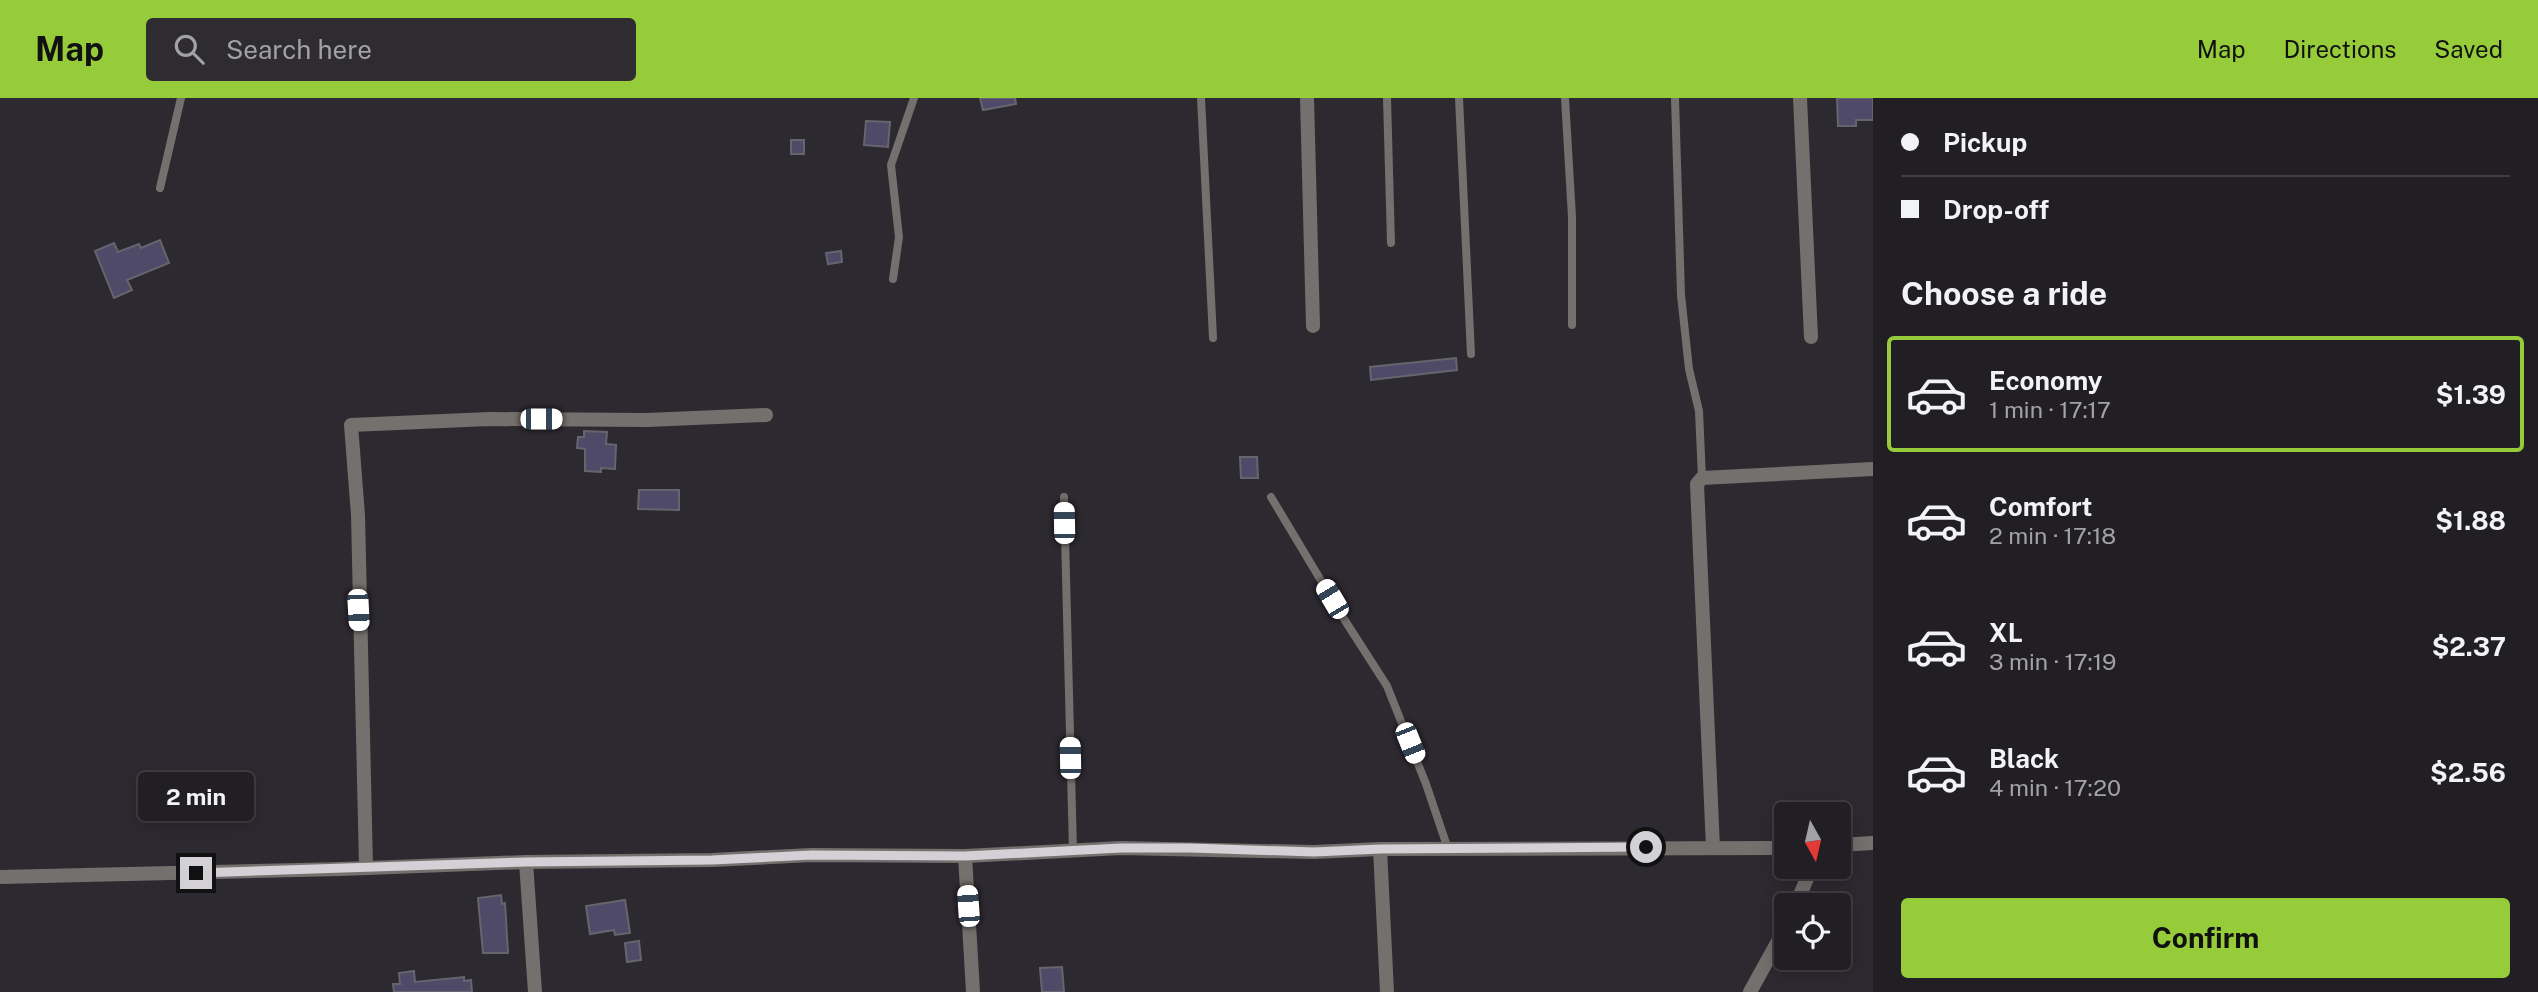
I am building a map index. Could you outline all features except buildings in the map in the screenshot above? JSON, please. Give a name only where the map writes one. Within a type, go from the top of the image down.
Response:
[{"type":"street","points":[[1307,98],[1313,326]]},
{"type":"street","points":[[1800,98],[1811,337]]},
{"type":"street","points":[[366,867],[358,515],[351,425],[488,419],[647,420],[766,415]]},
{"type":"street","points":[[1713,848],[1696,484],[1702,478],[1873,469]]},
{"type":"street","points":[[1852,844],[1873,843]]},
{"type":"street","points":[[0,877],[151,875],[526,862],[712,860],[811,855],[965,856],[1191,848],[1314,852],[1380,849],[1774,848]]},
{"type":"street","points":[[1380,849],[1387,992]]},
{"type":"street","points":[[965,856],[973,992]]},
{"type":"street","points":[[526,862],[535,992]]},
{"type":"street","points":[[1750,992],[1774,949]]},
{"type":"lane","points":[[160,188],[181,98]]},
{"type":"lane","points":[[893,279],[900,237],[891,165],[914,98]]},
{"type":"lane","points":[[1201,98],[1213,338]]},
{"type":"lane","points":[[1387,98],[1391,243]]},
{"type":"lane","points":[[1459,98],[1471,354]]},
{"type":"lane","points":[[1565,98],[1572,216],[1572,325]]},
{"type":"lane","points":[[1675,98],[1681,295],[1689,369],[1699,411],[1702,478]]},
{"type":"lane","points":[[1064,496],[1073,851]]},
{"type":"lane","points":[[1271,497],[1344,620],[1387,686],[1426,784],[1448,849]]},
{"type":"route","points":[[196,873],[526,862],[712,860],[811,855],[965,856],[1121,848],[1314,852],[1646,847]]}]
